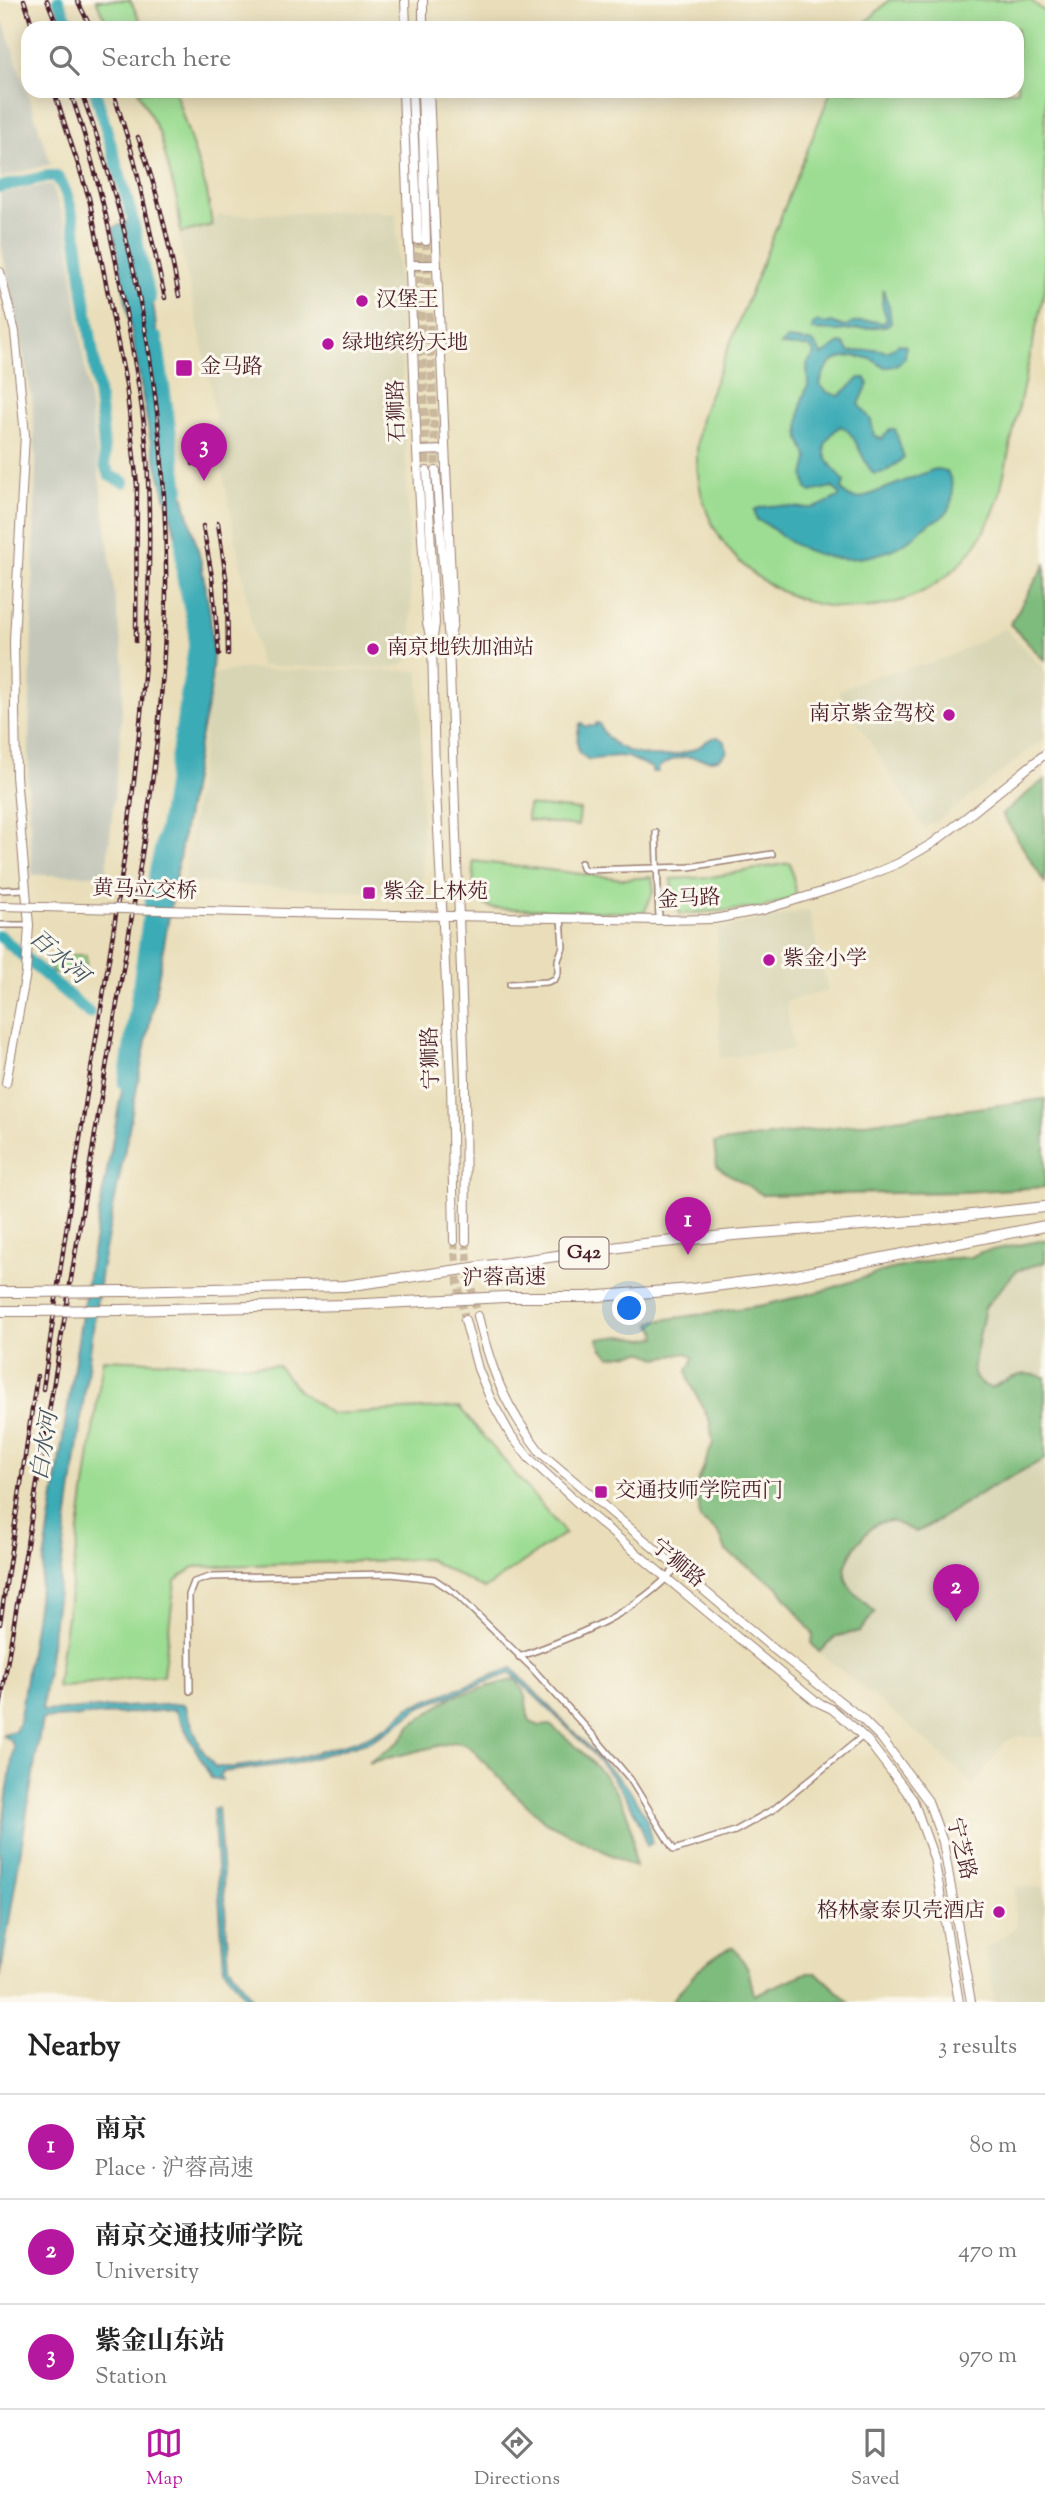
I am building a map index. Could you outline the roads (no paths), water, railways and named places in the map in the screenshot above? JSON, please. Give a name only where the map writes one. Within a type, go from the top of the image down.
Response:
[{"type":"highway","name":"沪蓉高速","points":[[0,1292],[345,1286],[634,1245],[1045,1207]]},
{"type":"highway","name":"沪蓉高速","points":[[0,1311],[345,1305],[467,1298],[586,1297],[692,1289],[791,1276],[1045,1226]]},
{"type":"main road","points":[[405,0],[406,21]]},
{"type":"main road","points":[[423,0],[424,21]]},
{"type":"main road","name":"石狮路","points":[[403,98],[417,451],[427,623],[432,645]]},
{"type":"main road","points":[[412,98],[422,240],[422,98]]},
{"type":"main road","name":"石狮路","points":[[429,98],[453,622],[449,644]]},
{"type":"main road","points":[[410,265],[437,265]]},
{"type":"main road","points":[[0,276],[15,332],[25,435],[14,654],[16,776],[29,925],[26,973],[6,1083]]},
{"type":"main road","points":[[417,451],[445,450]]},
{"type":"main road","name":"石狮路","points":[[443,916],[435,771],[431,471],[449,644],[458,917]]},
{"type":"main road","name":"金马路","points":[[289,913],[659,920],[714,919],[763,910],[854,882],[900,863],[959,823],[1045,754]]},
{"type":"main road","name":"黄马立交桥","points":[[0,906],[289,913]]},
{"type":"main road","name":"宁狮路","points":[[443,916],[451,1080],[454,1241]]},
{"type":"main road","name":"宁狮路","points":[[458,917],[465,1080],[466,1241]]},
{"type":"main road","name":"宁狮路","points":[[478,1316],[488,1357],[501,1393],[523,1431],[541,1453],[770,1646],[861,1718],[882,1739],[921,1791]]},
{"type":"main road","name":"宁狮路","points":[[465,1320],[478,1369],[491,1400],[510,1434],[529,1458],[592,1516],[815,1701],[832,1709],[863,1736],[913,1800]]},
{"type":"main road","name":"宁芝路","points":[[921,1791],[928,1801],[943,1842],[971,2002]]},
{"type":"main road","name":"宁芝路","points":[[913,1800],[934,1858],[959,2002]]},
{"type":"street","points":[[656,833],[659,920]]},
{"type":"street","points":[[581,863],[586,870],[657,870],[772,854]]},
{"type":"street","points":[[0,890],[26,889]]},
{"type":"street","points":[[510,984],[555,979],[563,947],[561,918]]},
{"type":"street","points":[[0,925],[29,925]]},
{"type":"street","points":[[519,1657],[606,1622],[667,1578],[677,1567]]},
{"type":"street","points":[[190,1691],[189,1595],[194,1582],[210,1577],[391,1574],[434,1579],[455,1593],[531,1667],[630,1779],[674,1850],[735,1830],[774,1809],[863,1736]]},
{"type":"water","name":"白水河","points":[[126,222],[142,260],[154,309],[165,412],[172,453],[201,562],[210,614],[213,655],[210,693],[155,996],[101,1270],[42,1711],[184,1704],[201,1748],[215,1767],[235,1767],[297,1758],[366,1738],[390,1725],[409,1707],[512,1668],[628,1788],[646,1817],[652,1843],[647,1846],[639,1821],[610,1774],[571,1731],[511,1673],[420,1707],[370,1741],[295,1763],[223,1772],[220,1776],[222,1780],[211,1778],[175,1710],[42,1719],[0,1978],[0,1843],[14,1747],[3,1734],[15,1731],[19,1723],[89,1269],[133,1029],[194,652],[192,608],[185,570],[150,438],[113,228]]},
{"type":"water","points":[[883,289],[891,323],[838,331],[812,330],[813,325],[818,322],[832,322],[844,327],[856,322],[883,323],[887,320],[882,304]]},
{"type":"water","points":[[787,339],[813,342],[822,355],[840,343],[850,352],[877,349],[887,352],[899,344],[906,346],[905,358],[891,367],[862,357],[838,359],[826,368],[820,385],[827,392],[839,396],[860,378],[866,378],[868,384],[859,404],[871,420],[874,436],[882,439],[890,429],[895,429],[904,458],[885,472],[874,474],[852,436],[841,426],[826,444],[825,455],[844,481],[842,490],[855,498],[935,469],[947,471],[952,497],[944,515],[893,549],[850,559],[829,557],[805,550],[757,520],[754,510],[761,507],[812,508],[839,497],[839,493],[832,487],[811,492],[807,489],[804,476],[808,458],[800,439],[799,424],[802,400],[808,385],[807,364],[815,354],[810,347],[781,345]]},
{"type":"water","points":[[596,723],[599,723],[615,744],[640,754],[669,756],[683,753],[718,737],[725,742],[727,752],[712,760],[677,758],[658,768],[658,772],[652,772],[652,768],[628,757],[589,760],[579,753],[578,731],[580,724],[596,726]]},
{"type":"water","points":[[218,1808],[229,1965],[255,2002],[249,2002],[224,1968],[213,1809]]},
{"type":"waterway","points":[[58,0],[68,21]]},
{"type":"waterway","points":[[97,98],[132,217],[150,299]]},
{"type":"waterway","points":[[0,187],[48,176],[56,176],[63,186],[76,235],[105,465],[110,476],[124,482]]},
{"type":"waterway","points":[[157,338],[179,490]]},
{"type":"waterway","points":[[124,1084],[155,871],[166,823],[194,647],[194,628],[182,576],[181,539]]},
{"type":"waterway","name":"百水河","points":[[0,936],[89,1013]]},
{"type":"tunnel","points":[[418,240],[427,471]]},
{"type":"tunnel","points":[[426,241],[436,471]]},
{"type":"tunnel","points":[[454,1241],[465,1320]]},
{"type":"tunnel","points":[[466,1241],[470,1282],[478,1316]]},
{"type":"railway","points":[[24,0],[31,21]]},
{"type":"railway","points":[[47,0],[55,21]]},
{"type":"railway","points":[[77,0],[88,21]]},
{"type":"railway","points":[[56,98],[89,198],[126,384],[137,485],[136,641]]},
{"type":"railway","points":[[43,1389],[126,845],[142,699],[149,552],[146,442],[130,335],[105,211],[72,98]]},
{"type":"railway","points":[[0,1707],[140,866],[162,691],[166,564],[164,495],[150,358],[122,223],[83,98]]},
{"type":"railway","points":[[115,98],[134,159],[165,298]]},
{"type":"railway","points":[[138,137],[162,215],[179,296]]},
{"type":"railway","points":[[202,432],[207,462]]},
{"type":"railway","points":[[189,434],[193,464]]},
{"type":"railway","points":[[218,523],[227,584],[228,654]]},
{"type":"railway","points":[[203,526],[212,577],[219,654]]},
{"type":"railway","points":[[0,1624],[37,1376]]},
{"type":"place","name":"汉堡王","points":[[362,301]]},
{"type":"place","name":"绿地缤纷天地","points":[[328,344]]},
{"type":"place","name":"金马路","points":[[184,368]]},
{"type":"place","name":"紫金山东站","points":[[204,481]]},
{"type":"place","name":"南京地铁加油站","points":[[373,649]]},
{"type":"place","name":"南京紫金驾校","points":[[949,715]]},
{"type":"place","name":"紫金上林苑","points":[[369,893]]},
{"type":"place","name":"紫金小学","points":[[769,960]]},
{"type":"place","name":"南京","points":[[688,1255]]},
{"type":"place","name":"交通技师学院西门","points":[[601,1492]]},
{"type":"place","name":"南京交通技师学院","points":[[956,1622]]},
{"type":"place","name":"格林豪泰贝壳酒店","points":[[999,1912]]}]
